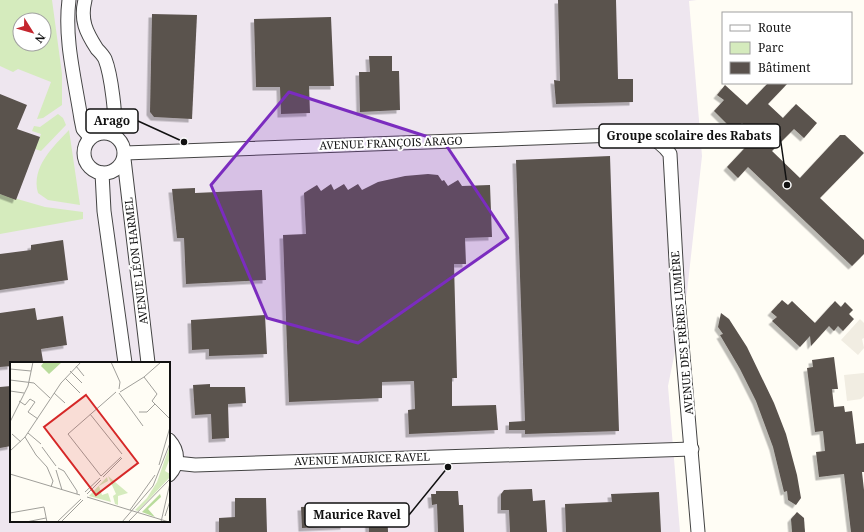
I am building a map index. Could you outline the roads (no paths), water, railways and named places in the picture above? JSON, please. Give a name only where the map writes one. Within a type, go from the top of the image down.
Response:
[{"type":"street","points":[[69,0],[67,15],[80,113],[83,128],[90,137]]},
{"type":"street","points":[[85,0],[82,13],[87,33],[104,58],[108,71],[116,124],[114,135]]},
{"type":"street","points":[[100,133],[114,135],[120,140],[124,156],[115,170],[102,173],[91,168],[84,159],[85,146],[90,137],[100,133]]},
{"type":"street","name":"AVENUE FRANÇOIS ARAGO","points":[[124,156],[644,134],[655,140]]},
{"type":"street","name":"AVENUE DES FRÈRES LUMIÈRE","points":[[655,140],[664,146],[670,154],[678,297],[698,532]]},
{"type":"street","name":"AVENUE LÉON HARMEL","points":[[124,156],[148,362]]},
{"type":"street","points":[[102,173],[104,211],[125,362]]},
{"type":"street","points":[[170,441],[175,447],[176,463],[170,473]]},
{"type":"street","name":"AVENUE MAURICE RAVEL","points":[[176,463],[195,465],[692,449]]},
{"type":"place","name":"Arago","points":[[184,142]]},
{"type":"place","name":"Groupe scolaire des Rabats","points":[[787,185]]},
{"type":"place","name":"Maurice Ravel","points":[[448,467]]}]
